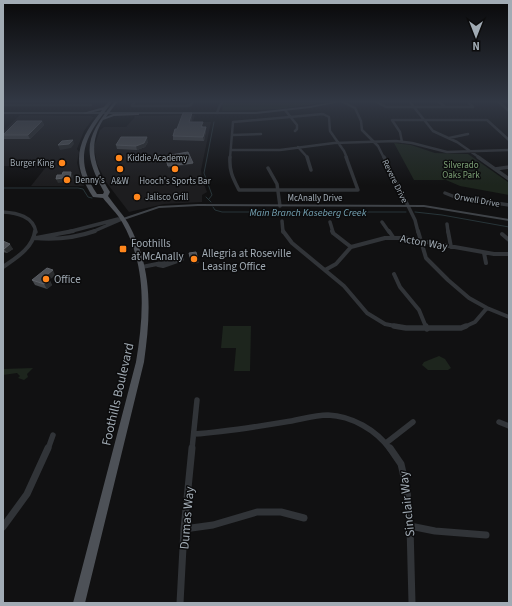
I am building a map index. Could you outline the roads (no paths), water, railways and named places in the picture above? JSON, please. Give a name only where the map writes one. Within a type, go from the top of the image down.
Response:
[{"type":"main road","name":"Foothills Boulevard","points":[[79,603],[140,362],[145,328],[146,306],[142,267],[131,235],[122,219],[104,196],[94,195],[86,181],[81,161],[81,150],[90,129]]},
{"type":"main road","points":[[97,129],[92,155],[95,171],[107,192],[104,196]]},
{"type":"main road","points":[[84,142],[87,148],[92,149]]},
{"type":"main road","points":[[81,150],[92,155]]},
{"type":"main road","points":[[86,181],[96,186],[104,186]]},
{"type":"main road","name":"McAnally Drive","points":[[122,219],[146,210],[171,206],[407,206],[435,207],[509,220]]},
{"type":"street","points":[[232,129],[229,171],[239,190],[358,190],[344,151],[330,129]]},
{"type":"street","name":"Revere Drive","points":[[362,129],[378,146],[414,220],[424,256],[459,291],[486,308],[509,317]]},
{"type":"street","points":[[398,129],[402,142]]},
{"type":"street","points":[[432,129],[450,138],[509,179]]},
{"type":"street","points":[[497,129],[509,140]]},
{"type":"street","points":[[232,135],[261,134]]},
{"type":"street","points":[[450,138],[468,134]]},
{"type":"street","points":[[231,150],[273,150],[338,142],[402,142],[447,152],[509,150]]},
{"type":"street","points":[[298,147],[307,156],[311,170]]},
{"type":"street","points":[[495,169],[509,167]]},
{"type":"street","points":[[268,168],[277,184],[280,206]]},
{"type":"street","name":"Orwell Drive","points":[[445,193],[509,205]]},
{"type":"street","points":[[3,212],[24,216],[30,219],[36,231],[34,238],[21,255],[3,267]]},
{"type":"street","name":"McAnally Drive","points":[[34,238],[78,230],[122,219]]},
{"type":"street","points":[[282,221],[283,232],[292,243],[344,286],[360,306],[372,317],[392,326],[427,329],[466,327],[475,322],[486,308]]},
{"type":"street","points":[[325,270],[336,264],[351,247],[333,232],[330,222]]},
{"type":"street","points":[[382,222],[393,237]]},
{"type":"street","points":[[447,224],[451,247]]},
{"type":"street","points":[[502,234],[509,240]]},
{"type":"street","name":"Acton Way","points":[[351,247],[375,240],[393,237],[484,253],[509,254]]},
{"type":"street","points":[[484,253],[486,263]]},
{"type":"street","points":[[142,267],[157,265],[163,266],[182,259]]},
{"type":"street","points":[[394,274],[400,287],[419,310],[427,329]]},
{"type":"street","name":"Dumas Way","points":[[180,603],[184,529],[197,400]]},
{"type":"street","name":"Sinclair Way","points":[[194,434],[227,432],[327,415],[348,418],[365,426],[386,443],[401,464],[407,490],[410,526],[412,603]]},
{"type":"street","points":[[386,443],[413,422]]},
{"type":"street","points":[[499,422],[509,426]]},
{"type":"street","points":[[3,527],[12,517],[30,491],[53,435]]},
{"type":"street","points":[[184,529],[213,525],[257,512],[281,512],[304,518]]},
{"type":"street","points":[[410,526],[435,531],[486,535]]},
{"type":"waterway","points":[[209,199],[212,195],[204,173],[213,129]]},
{"type":"waterway","name":"Main Branch Kaseberg Creek","points":[[3,188],[78,188],[83,189],[88,197],[92,198]]},
{"type":"waterway","name":"Main Branch Kaseberg Creek","points":[[206,197],[211,202]]},
{"type":"waterway","name":"Main Branch Kaseberg Creek","points":[[213,207],[215,210],[222,212],[406,212]]},
{"type":"waterway","name":"Main Branch Kaseberg Creek","points":[[415,212],[442,215],[509,227]]},
{"type":"place","name":"Kiddie Academy","points":[[119,158]]},
{"type":"place","name":"Burger King","points":[[62,163]]},
{"type":"place","name":"A&W","points":[[120,169]]},
{"type":"place","name":"Hooch's Sports Bar","points":[[175,169]]},
{"type":"place","name":"Denny's","points":[[67,180]]},
{"type":"place","name":"Jalisco Grill","points":[[137,197]]},
{"type":"place","name":"Foothills at McAnally","points":[[123,249]]},
{"type":"place","name":"Allegria at Roseville Leasing Office","points":[[194,259]]},
{"type":"place","name":"Office","points":[[46,279]]},
{"type":"park label","name":"Silverado Oaks Park","points":[[461,170]]}]
